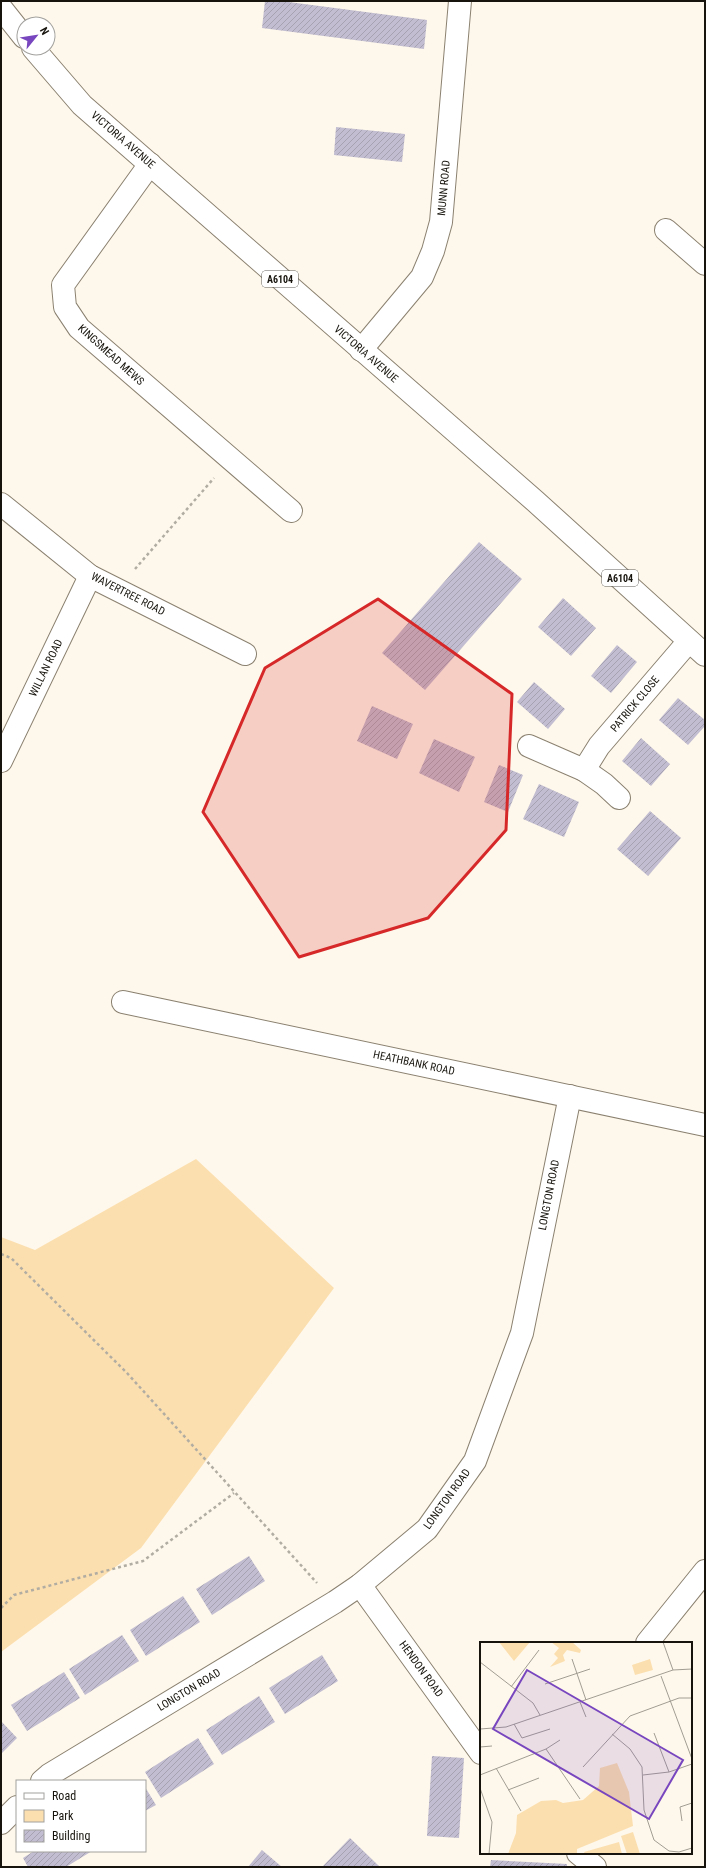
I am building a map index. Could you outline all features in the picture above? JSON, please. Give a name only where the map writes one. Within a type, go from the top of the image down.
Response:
[{"type":"street","name":"MUNN ROAD","points":[[361,350],[422,277],[433,251],[441,222],[460,1]]},
{"type":"street","points":[[1,8],[16,27]]},
{"type":"street","name":"VICTORIA AVENUE","points":[[40,56],[82,105],[535,501],[697,648]]},
{"type":"street","name":"KINGSMEAD MEWS","points":[[150,164],[64,285],[65,307],[79,328],[291,511]]},
{"type":"street","points":[[666,230],[705,264]]},
{"type":"street","name":"WAVERTREE ROAD","points":[[1,504],[90,576],[246,654]]},
{"type":"street","name":"WILLAN ROAD","points":[[1,761],[90,576]]},
{"type":"street","name":"PATRICK CLOSE","points":[[584,770],[599,746],[697,648]]},
{"type":"street","points":[[529,746],[584,770],[604,784],[619,798]]},
{"type":"street","name":"HEATHBANK ROAD","points":[[123,1002],[705,1125]]},
{"type":"street","name":"LONGTON ROAD","points":[[43,1780],[48,1775],[335,1602],[360,1585],[427,1529],[475,1461],[522,1333],[570,1096]]},
{"type":"street","points":[[648,1642],[705,1571]]},
{"type":"street","name":"HENDON ROAD","points":[[360,1585],[480,1752]]},
{"type":"street","points":[[1,1823],[16,1808]]},
{"type":"street","points":[[579,1854],[595,1867]]},
{"type":"path","points":[[117,589],[232,459]]},
{"type":"path","points":[[1,1254],[11,1258],[127,1373],[234,1493],[335,1602]]},
{"type":"path","points":[[1,1608],[14,1595],[143,1561],[234,1493]]},
{"type":"highlighted area","points":[[378,599],[512,694],[506,830],[428,918],[299,957],[203,812],[265,668]]},
{"type":"green space","points":[[196,1159],[334,1288],[141,1548],[1,1652],[1,1237],[35,1250]]},
{"type":"building","points":[[265,1],[281,1],[427,20],[424,49],[262,28]]},
{"type":"building","points":[[336,127],[405,134],[402,162],[334,155]]},
{"type":"building","points":[[479,542],[522,579],[425,690],[382,653]]},
{"type":"building","points":[[563,598],[596,628],[571,656],[538,627]]},
{"type":"building","points":[[617,645],[637,662],[611,693],[591,676]]},
{"type":"building","points":[[534,682],[565,709],[548,729],[517,702]]},
{"type":"building","points":[[678,698],[705,720],[705,726],[688,745],[659,720]]},
{"type":"building","points":[[372,706],[413,724],[397,759],[357,741]]},
{"type":"building","points":[[641,738],[670,764],[651,786],[622,761]]},
{"type":"building","points":[[434,739],[475,757],[459,792],[419,773]]},
{"type":"building","points":[[499,765],[523,775],[508,812],[484,802]]},
{"type":"building","points":[[539,784],[579,802],[564,837],[523,819]]},
{"type":"building","points":[[650,811],[681,838],[648,876],[617,849]]},
{"type":"building","points":[[249,1556],[265,1581],[212,1615],[196,1589]]},
{"type":"building","points":[[183,1596],[200,1622],[146,1656],[130,1630]]},
{"type":"building","points":[[122,1635],[139,1661],[85,1695],[69,1669]]},
{"type":"building","points":[[322,1655],[338,1681],[285,1714],[269,1688]]},
{"type":"building","points":[[64,1672],[80,1698],[27,1731],[11,1705]]},
{"type":"building","points":[[259,1696],[275,1722],[222,1755],[206,1730]]},
{"type":"building","points":[[1,1721],[17,1738],[1,1754]]},
{"type":"building","points":[[198,1738],[214,1764],[161,1798],[145,1772]]},
{"type":"building","points":[[432,1756],[464,1758],[459,1838],[427,1836]]},
{"type":"building","points":[[146,1789],[156,1805],[146,1810]]},
{"type":"building","points":[[350,1838],[380,1867],[322,1867]]},
{"type":"building","points":[[262,1850],[282,1867],[248,1867]]},
{"type":"building","points":[[32,1852],[90,1852],[66,1867],[28,1867],[23,1858]]},
{"type":"building","points":[[491,1860],[567,1864],[567,1867],[490,1867]]}]
